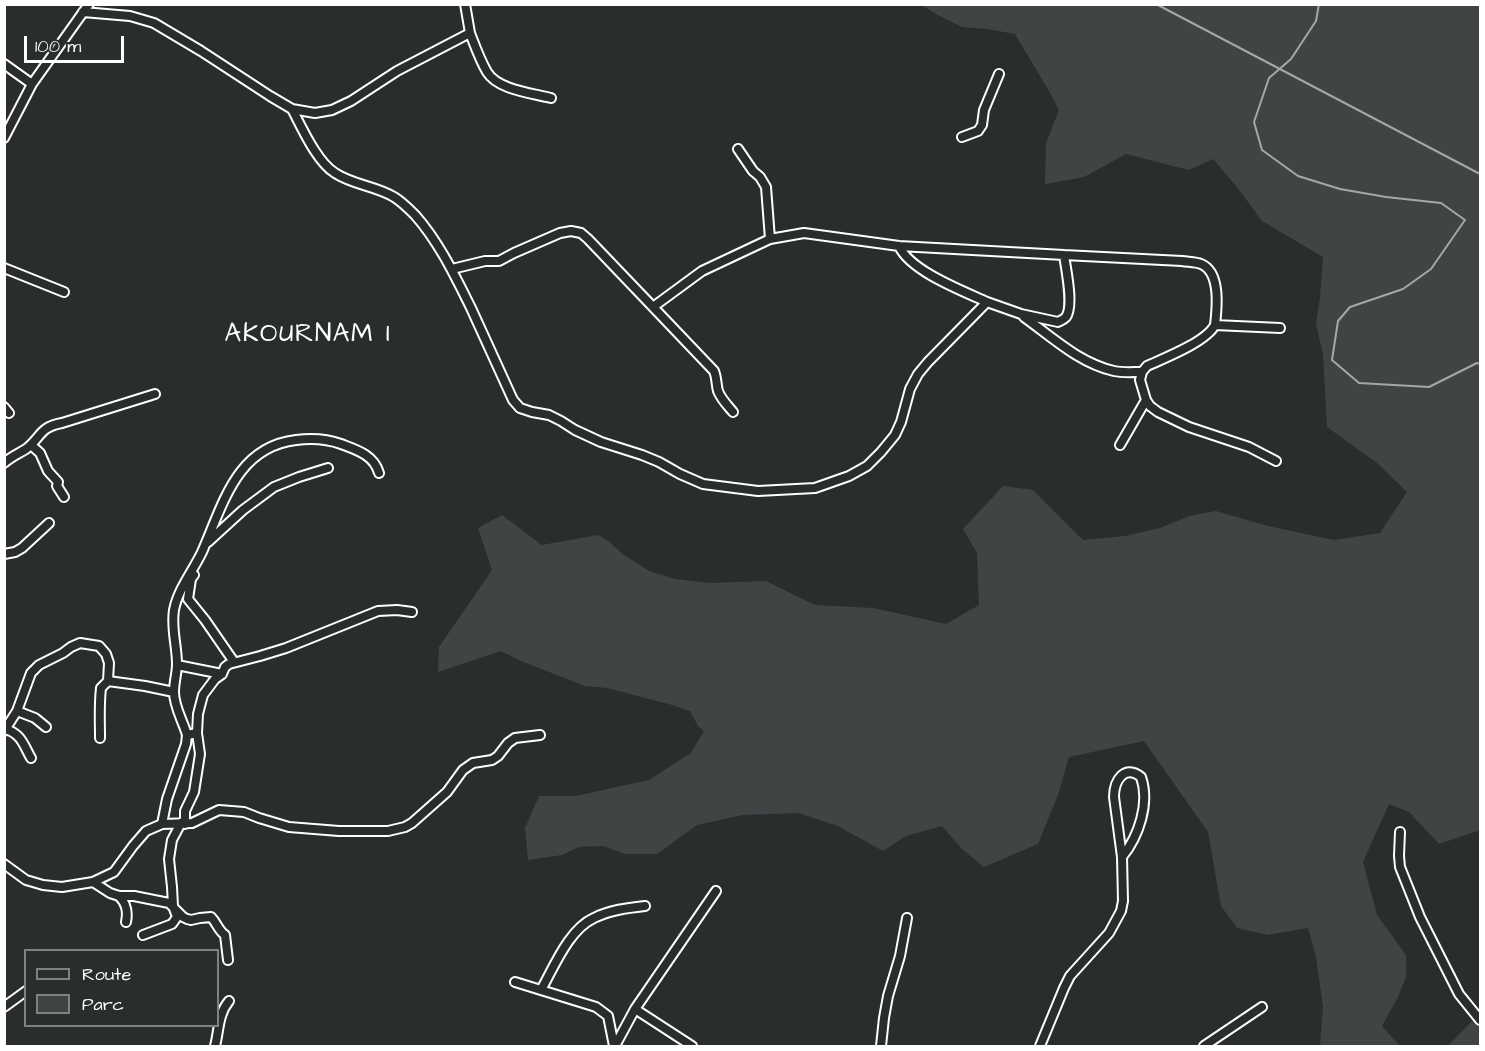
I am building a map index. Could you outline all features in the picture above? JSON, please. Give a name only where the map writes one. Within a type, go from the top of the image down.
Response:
[{"type":"street","points":[[4,138],[32,84],[89,4]]},
{"type":"street","points":[[470,4],[466,9],[470,33],[488,74],[508,88],[551,98]]},
{"type":"street","points":[[83,12],[130,16],[154,23],[292,109],[315,113],[332,110],[351,101],[397,70],[470,33]]},
{"type":"street","points":[[4,64],[32,84]]},
{"type":"street","points":[[962,137],[978,131],[982,125],[984,110],[999,74]]},
{"type":"street","points":[[292,109],[307,139],[333,172],[394,197],[414,215],[433,238],[452,269],[513,400],[520,408],[549,415],[601,442],[642,454],[703,484],[758,491],[815,488],[849,476],[867,466],[895,435],[910,389],[918,374],[987,302]]},
{"type":"street","points":[[738,149],[766,187],[770,239]]},
{"type":"street","points":[[452,269],[485,261],[499,261],[560,233],[571,231],[581,233],[714,371],[718,391],[732,412]]},
{"type":"street","points":[[653,308],[702,271],[770,239],[804,233],[899,246],[1182,261],[1200,264],[1208,268],[1216,282],[1215,325],[1207,335],[1147,366],[1140,380],[1146,400],[1158,412],[1189,427],[1249,447],[1276,461]]},
{"type":"street","points":[[899,246],[910,260],[937,279],[987,302],[1021,314],[1058,322],[1065,317],[1070,301],[1064,255]]},
{"type":"street","points":[[4,268],[64,292]]},
{"type":"street","points":[[1021,314],[1061,345],[1097,366],[1116,371],[1142,372]]},
{"type":"street","points":[[1215,325],[1280,328]]},
{"type":"street","points":[[4,463],[11,456],[31,445],[36,437],[49,426],[155,394]]},
{"type":"street","points":[[1120,445],[1146,400]]},
{"type":"street","points":[[162,824],[187,735],[179,715],[174,692],[177,665],[173,618],[178,597],[238,474],[260,452],[276,444],[303,439],[328,440],[356,449],[371,458],[379,473]]},
{"type":"street","points":[[31,445],[58,482],[57,486],[64,497]]},
{"type":"street","points":[[188,599],[191,579],[199,564],[203,549],[243,510],[273,487],[328,468]]},
{"type":"street","points":[[4,554],[22,548],[49,523]]},
{"type":"street","points":[[178,597],[188,599],[234,662]]},
{"type":"street","points":[[144,935],[172,924],[177,917],[173,906],[169,859],[172,840],[183,823],[185,811],[194,792],[200,754],[197,733],[198,714],[203,695],[215,679],[222,674],[225,667],[234,662],[286,648],[378,611],[412,612]]},
{"type":"street","points":[[31,758],[16,733],[5,730],[17,711],[31,673],[39,665],[80,644],[99,646],[106,654],[109,663],[108,681],[101,688],[99,699],[100,738]]},
{"type":"street","points":[[177,665],[222,674]]},
{"type":"street","points":[[108,681],[174,692]]},
{"type":"street","points":[[17,711],[35,718],[46,727]]},
{"type":"street","points":[[187,735],[197,733]]},
{"type":"street","points":[[4,864],[26,880],[43,885],[62,887],[93,882],[114,872],[146,831],[162,824],[195,822],[219,810],[244,812],[290,826],[377,832],[397,830],[412,823],[447,792],[458,775],[468,766],[492,760],[515,738],[540,735]]},
{"type":"street","points":[[1040,1047],[1070,976],[1105,938],[1121,911],[1123,901],[1122,857],[1114,788],[1117,781],[1130,771],[1141,777],[1144,792],[1143,809],[1137,834],[1122,857]]},
{"type":"street","points":[[1400,832],[1401,867],[1420,917],[1459,994],[1480,1020]]},
{"type":"street","points":[[93,882],[119,896],[146,897],[169,903],[187,919],[211,917],[225,935],[228,960]]},
{"type":"street","points":[[614,1047],[636,1009],[716,891]]},
{"type":"street","points":[[119,896],[126,906],[126,922]]},
{"type":"street","points":[[541,990],[571,937],[578,929],[592,918],[616,910],[645,906]]},
{"type":"street","points":[[881,1047],[888,996],[900,956],[907,918]]},
{"type":"street","points":[[515,982],[603,1011],[608,1016],[614,1047]]},
{"type":"street","points":[[4,1007],[24,992]]},
{"type":"street","points":[[215,1047],[222,1013],[230,1001]]},
{"type":"street","points":[[1204,1047],[1262,1007]]},
{"type":"street","points":[[636,1009],[692,1047]]},
{"type":"green space","points":[[921,5],[1480,5],[1480,830],[1439,844],[1409,812],[1389,804],[1363,862],[1377,915],[1406,955],[1406,977],[1382,1026],[1400,1046],[1320,1046],[1323,1007],[1316,957],[1308,928],[1268,935],[1237,928],[1221,906],[1208,832],[1144,741],[1069,757],[1058,795],[1038,844],[984,867],[962,849],[942,826],[906,836],[883,851],[838,826],[798,813],[743,815],[697,825],[657,854],[625,854],[603,846],[579,847],[562,855],[528,860],[525,828],[539,796],[576,796],[649,780],[691,753],[704,731],[698,726],[690,711],[607,688],[585,686],[501,651],[438,672],[439,647],[492,570],[478,528],[502,515],[542,545],[598,535],[649,571],[675,579],[710,583],[766,581],[815,605],[873,608],[946,624],[979,605],[977,553],[963,529],[1003,486],[1033,490],[1083,540],[1125,536],[1160,528],[1189,516],[1216,511],[1268,526],[1334,540],[1380,533],[1407,492],[1377,463],[1327,427],[1323,354],[1316,324],[1323,257],[1262,221],[1213,159],[1189,170],[1126,154],[1084,177],[1045,184],[1046,143],[1059,110],[1015,34],[962,27]]},
{"type":"green space","points":[[1472,1021],[1480,1028],[1480,1046],[1448,1046]]},
{"type":"waterway","points":[[1156,4],[1480,174]]},
{"type":"waterway","points":[[1319,4],[1316,21],[1291,59],[1269,78],[1254,122],[1262,150],[1298,176],[1340,189],[1441,203],[1465,220],[1431,269],[1403,289],[1350,307],[1338,321],[1332,360],[1359,383],[1429,387],[1477,363],[1480,364]]},
{"type":"district","name":"AKOURNAM I","points":[[308,336]]}]
